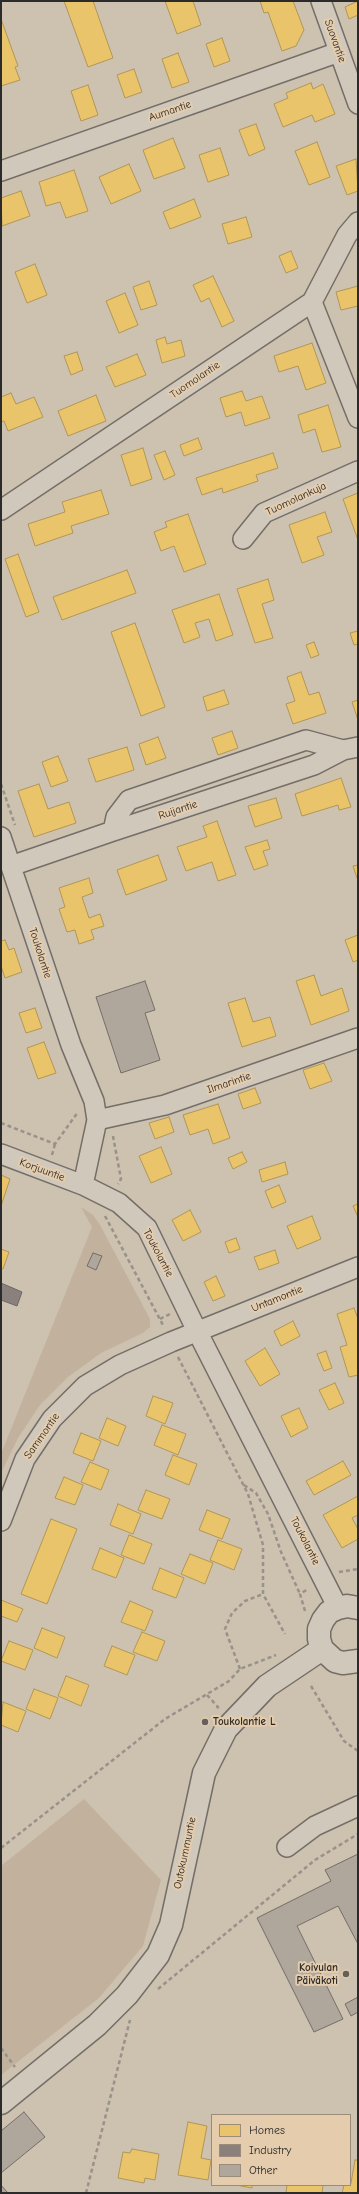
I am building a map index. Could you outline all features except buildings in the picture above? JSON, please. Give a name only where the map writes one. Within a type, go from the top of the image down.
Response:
[{"type":"main road","points":[[348,1608],[329,1612],[319,1629],[319,1639],[322,1649],[335,1661],[348,1663],[358,1661]]},
{"type":"main road","name":"Outokummuntie","points":[[1,2103],[96,2025],[127,1995],[158,1955],[171,1925],[204,1772],[226,1729],[267,1686],[322,1649]]},
{"type":"street","name":"Suovantie","points":[[321,1],[358,104]]},
{"type":"street","name":"Aumantie","points":[[1,171],[339,52]]},
{"type":"street","name":"Tuomolantie","points":[[1,510],[312,302],[347,235],[358,222]]},
{"type":"street","points":[[312,302],[358,418]]},
{"type":"street","name":"Tuomolankuja","points":[[243,539],[264,513],[358,471]]},
{"type":"street","points":[[113,830],[116,817],[129,800],[306,740],[351,749]]},
{"type":"street","name":"Ruijantie","points":[[11,866],[113,830],[314,765],[351,749]]},
{"type":"street","name":"Toukolantie","points":[[1,837],[71,1046],[94,1101],[97,1120],[83,1185],[118,1203],[147,1228],[196,1331],[324,1579],[348,1608]]},
{"type":"street","name":"Ilmarintie","points":[[97,1120],[165,1105],[358,1038]]},
{"type":"street","name":"Korjuuntie","points":[[1,1154],[83,1185]]},
{"type":"street","name":"Untamontie","points":[[196,1331],[358,1267]]},
{"type":"street","name":"Sammontie","points":[[1,1521],[26,1459],[52,1419],[85,1386],[120,1365],[196,1331]]},
{"type":"street","points":[[286,1848],[315,1826],[358,1806]]},
{"type":"path","points":[[1,1123],[55,1144],[83,1105],[94,1101]]},
{"type":"path","points":[[242,1484],[256,1493],[268,1514],[281,1552],[306,1608],[305,1616]]},
{"type":"path","points":[[300,1594],[324,1579],[341,1571],[358,1569]]},
{"type":"path","points":[[240,1669],[224,1629],[232,1613],[246,1601],[263,1594]]},
{"type":"path","points":[[1,1848],[166,1719],[230,1681],[240,1669],[279,1654]]},
{"type":"path","points":[[311,1686],[344,1741],[358,1751]]},
{"type":"path","points":[[207,1695],[218,1707],[214,1712]]},
{"type":"path","points":[[157,1990],[315,1860],[358,1834]]},
{"type":"path","points":[[86,2193],[131,2017]]},
{"type":"shaded area","points":[[81,1207],[93,1215],[100,1225],[150,1319],[150,1327],[143,1333],[101,1353],[68,1377],[40,1405],[18,1438],[1,1473],[1,1454],[92,1227]]},
{"type":"shaded area","points":[[84,1799],[161,1880],[143,1946],[99,1998],[1,2075],[1,1866]]},
{"type":"place","name":"Toukolantie L","points":[[205,1722]]},
{"type":"place","name":"Koivulan Päiväkoti","points":[[346,1974]]}]
